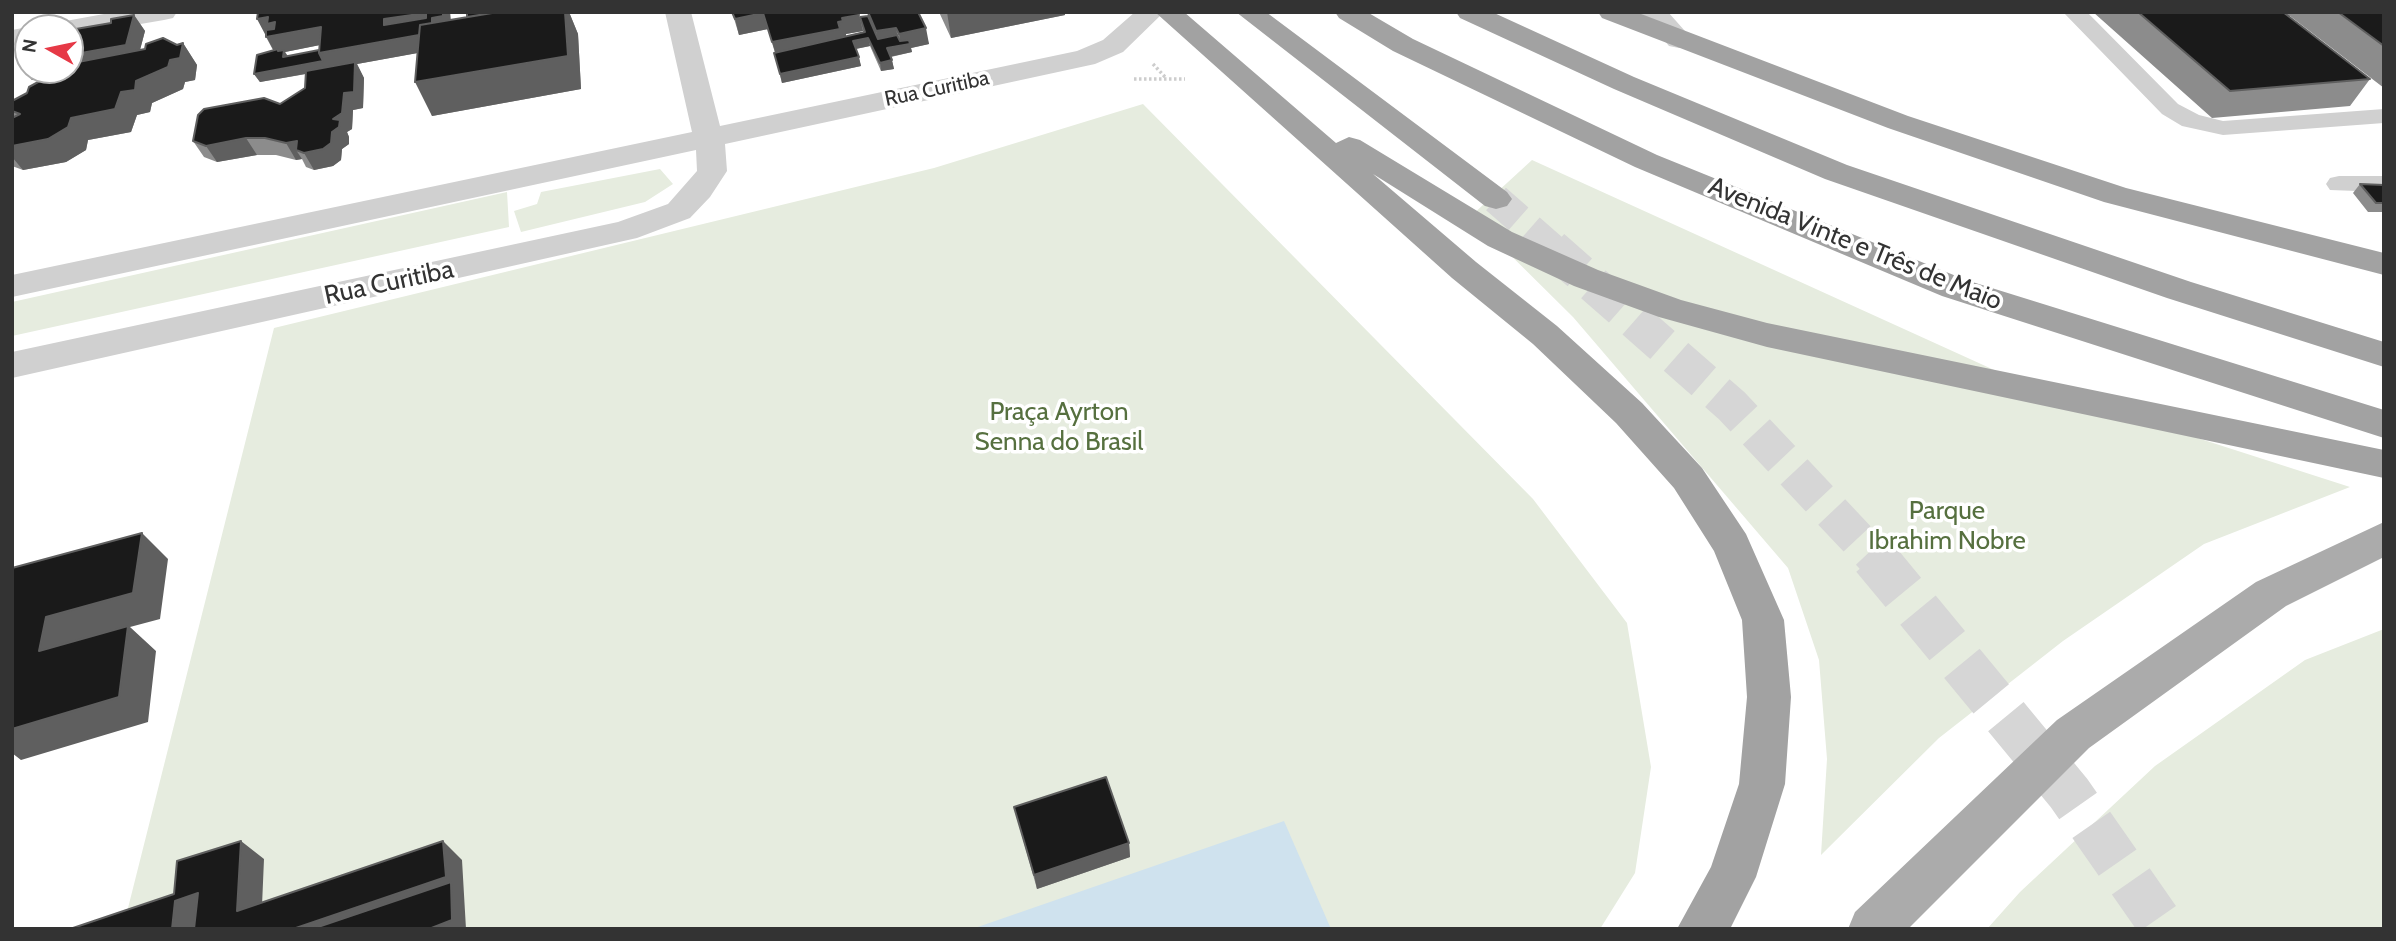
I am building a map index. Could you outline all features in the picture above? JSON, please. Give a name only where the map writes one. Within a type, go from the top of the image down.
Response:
[{"type":"highway","points":[[1168,12],[1464,270],[1545,335],[1629,413],[1688,478],[1732,545],[1763,620],[1769,697],[1762,784],[1732,877],[1702,929]]},
{"type":"highway","points":[[1249,12],[1496,199]]},
{"type":"highway","name":"Avenida Vinte e Três de Maio","points":[[1348,12],[1403,45],[1646,161],[1954,288],[2384,424]]},
{"type":"highway","points":[[1469,12],[1624,83],[1836,172],[2179,290],[2384,355]]},
{"type":"highway","points":[[1611,12],[1898,122],[2115,195],[2384,264]]},
{"type":"highway","points":[[1307,133],[1365,153],[1432,200],[1500,239],[1586,278],[1671,309],[1767,335],[2384,464]]},
{"type":"main road","points":[[1873,929],[2073,734],[2271,594],[2384,538]]},
{"type":"street","points":[[84,26],[164,12]]},
{"type":"street","points":[[678,12],[709,137]]},
{"type":"street","name":"Rua Curitiba","points":[[12,286],[1085,58],[1113,46],[1150,12]]},
{"type":"street","points":[[1653,12],[1679,40]]},
{"type":"street","name":"Rua Curitiba","points":[[12,365],[653,223],[678,211],[699,190],[712,171],[709,137]]},
{"type":"lane","points":[[2074,12],[2169,109],[2191,121],[2223,128],[2384,116]]},
{"type":"lane","points":[[2339,184],[2384,184]]},
{"type":"green space","name":"Praça Ayrton Senna do Brasil","points":[[1143,104],[1533,499],[1627,623],[1651,767],[1635,873],[1600,929],[84,929],[127,912],[274,328],[934,168]]},
{"type":"green space","name":"Parque Ibrahim Nobre","points":[[1532,160],[2014,379],[2350,487],[2204,544],[2063,641],[1939,738],[1821,855],[1827,759],[1819,660],[1788,568],[1573,317],[1471,216]]},
{"type":"green space","points":[[660,169],[673,184],[645,202],[521,232],[514,211],[537,204],[541,192]]},
{"type":"green space","points":[[507,192],[509,227],[12,336],[12,302]]},
{"type":"green space","points":[[2384,629],[2384,929],[1987,929],[2020,892],[2155,766],[2305,660]]},
{"type":"water","points":[[1284,821],[1331,929],[972,929]]},
{"type":"building","points":[[258,12],[443,12],[443,16],[432,18],[432,23],[420,25],[419,35],[319,53],[321,27],[266,37],[266,30],[274,29],[275,22],[267,24],[268,17],[257,19]],"holes":[[[426,13],[426,18],[384,25],[384,19]]]},
{"type":"building","points":[[467,12],[498,12],[467,17]]},
{"type":"building","points":[[498,12],[565,12],[568,56],[415,82],[420,25]]},
{"type":"building","points":[[732,12],[858,12],[859,15],[842,18],[843,21],[838,22],[840,29],[772,42],[763,13],[735,19]]},
{"type":"building","points":[[868,12],[918,12],[926,28],[899,34],[896,28],[876,31]]},
{"type":"building","points":[[2138,12],[2283,12],[2370,79],[2230,91]]},
{"type":"building","points":[[2338,12],[2384,12],[2384,46]]},
{"type":"building","points":[[134,15],[126,45],[84,52],[84,28],[111,23],[111,19]]},
{"type":"building","points":[[868,16],[878,39],[897,35],[900,41],[909,40],[910,44],[887,48],[892,60],[880,63],[868,38],[853,41],[859,57],[780,74],[774,53],[865,32],[860,17]]},
{"type":"building","points":[[163,38],[177,45],[183,43],[180,58],[170,60],[168,67],[136,81],[135,90],[121,92],[115,109],[71,118],[68,127],[48,139],[12,146],[12,118],[20,114],[12,111],[12,101],[27,93],[29,87],[34,84],[84,84],[84,61],[145,49],[146,44]]},
{"type":"building","points":[[284,50],[283,57],[319,50],[323,61],[254,74],[257,55]]},
{"type":"building","points":[[355,62],[354,92],[344,93],[342,113],[333,119],[340,120],[339,127],[332,132],[331,143],[323,149],[304,153],[296,150],[297,141],[286,143],[265,138],[246,138],[206,146],[193,141],[198,115],[204,109],[264,98],[280,104],[305,88],[306,71]]},
{"type":"building","points":[[2360,184],[2384,185],[2384,203],[2376,203]]},
{"type":"building","points":[[142,533],[133,593],[46,617],[39,651],[128,626],[119,697],[12,729],[12,568]]},
{"type":"building","points":[[1106,777],[1129,843],[1034,875],[1014,807]]},
{"type":"building","points":[[241,841],[237,911],[443,841],[446,877],[293,929],[194,929],[198,893],[175,901],[172,929],[70,929],[174,894],[177,861]]},
{"type":"building","points":[[451,882],[452,920],[429,929],[312,929]]},
{"type":"tunnel","points":[[1496,199],[1554,250]]},
{"type":"tunnel","points":[[1552,248],[1732,406],[1876,559]]},
{"type":"tunnel","points":[[1874,557],[2069,793],[2164,929]]}]
